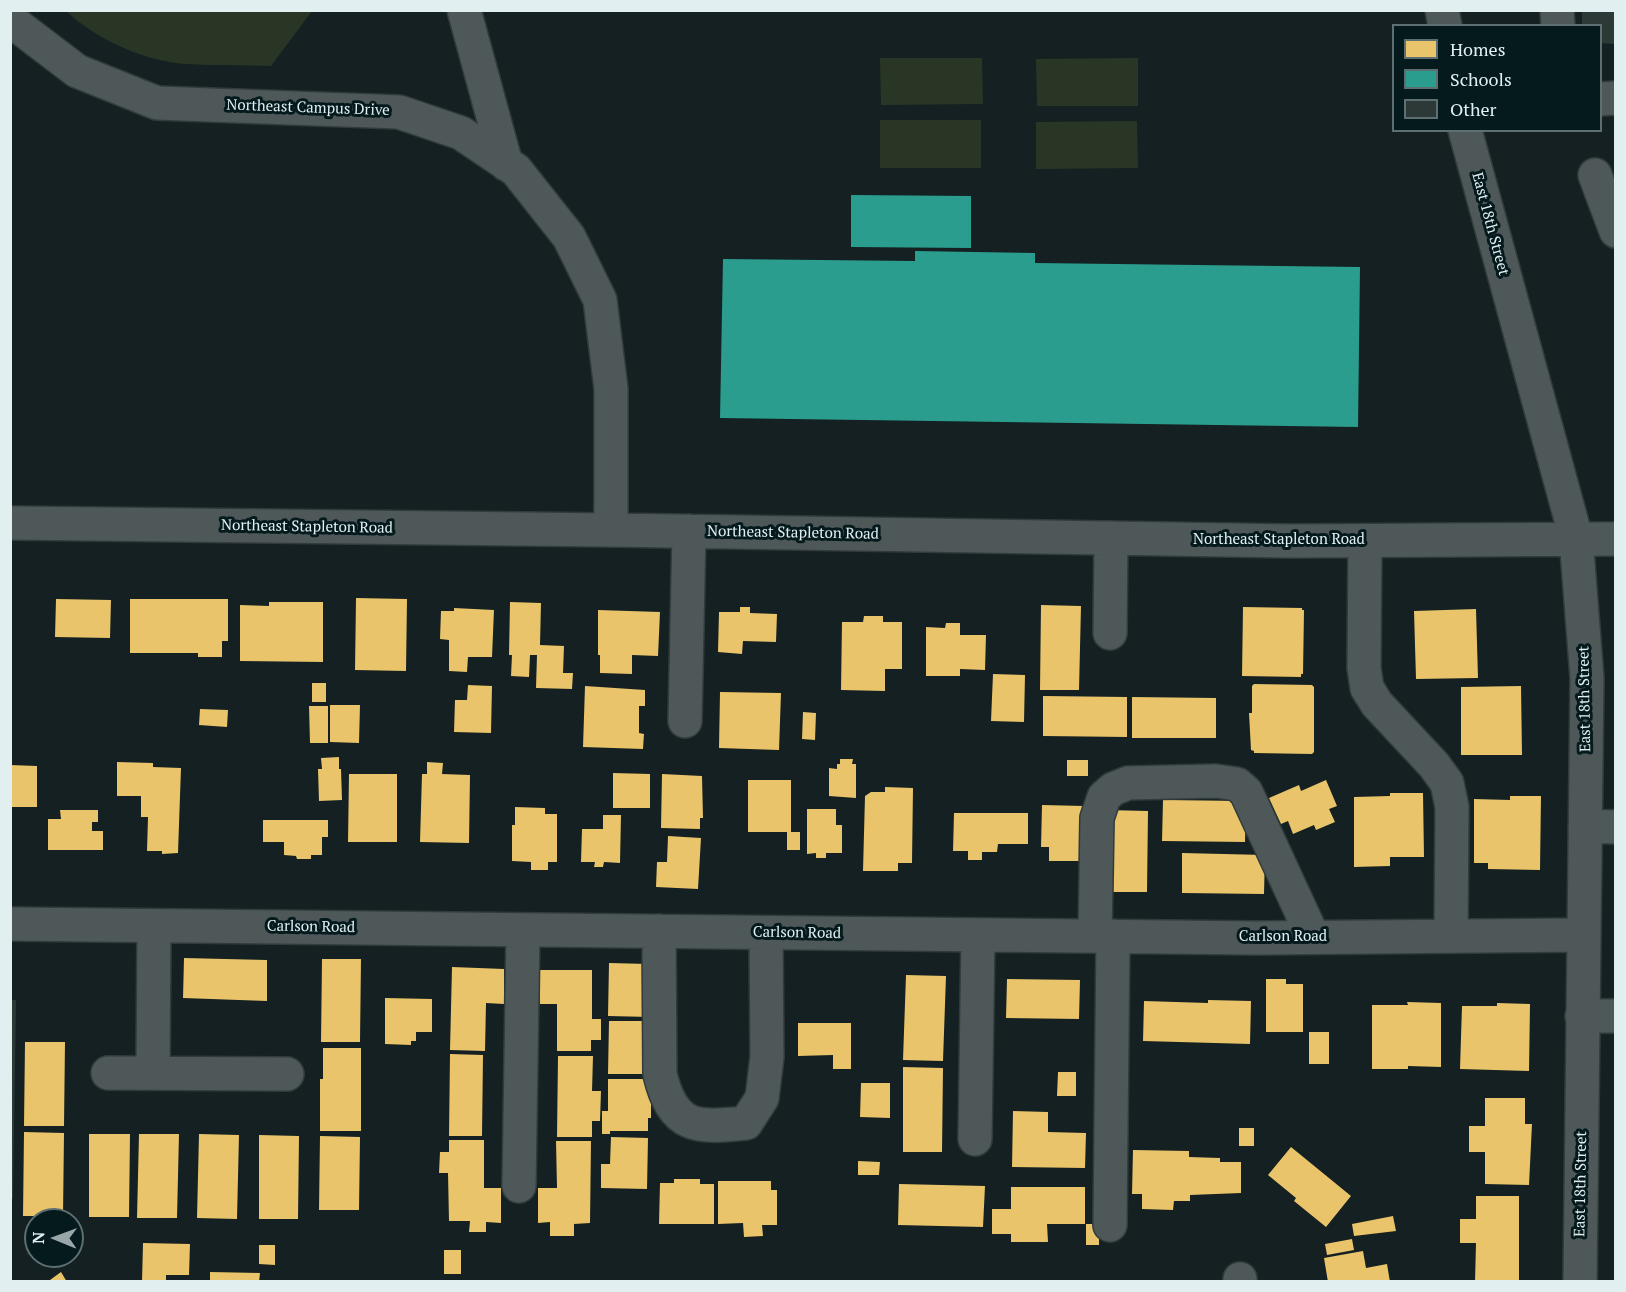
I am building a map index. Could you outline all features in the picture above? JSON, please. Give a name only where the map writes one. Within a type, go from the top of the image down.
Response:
[{"type":"street","points":[[464,10],[506,164]]},
{"type":"street","name":"Northeast Campus Drive","points":[[10,20],[76,71],[157,103],[399,112],[461,133],[516,170],[569,237],[600,300],[611,389],[611,530]]},
{"type":"street","name":"East 18th Street","points":[[1466,132],[1576,538],[1600,826],[1583,935],[1580,1281]]},
{"type":"street","points":[[1595,175],[1616,231]]},
{"type":"street","name":"Northeast Stapleton Road","points":[[10,524],[1365,541],[1616,539]]},
{"type":"street","points":[[685,721],[688,531]]},
{"type":"street","points":[[1110,633],[1111,538]]},
{"type":"street","points":[[1365,541],[1364,668],[1367,688],[1377,704],[1434,765],[1447,783],[1452,807],[1451,936]]},
{"type":"street","points":[[1110,1225],[1104,936],[1097,818],[1104,797],[1113,789],[1128,783],[1216,781],[1237,784],[1246,792],[1313,937]]},
{"type":"street","name":"Carlson Road","points":[[10,924],[1104,936],[1583,935]]},
{"type":"street","points":[[153,1073],[154,926]]},
{"type":"street","points":[[519,1186],[523,930]]},
{"type":"street","points":[[659,932],[660,1074],[665,1095],[679,1116],[700,1126],[746,1123],[762,1098],[767,1057],[765,933]]},
{"type":"street","points":[[975,1139],[978,935]]},
{"type":"street","points":[[1582,1016],[1616,1016]]},
{"type":"street","points":[[108,1073],[287,1074]]},
{"type":"green space","points":[[66,11],[312,11],[271,66],[187,64],[155,59],[106,40]]},
{"type":"green space","points":[[880,58],[982,58],[983,104],[881,105]]},
{"type":"green space","points":[[1138,58],[1138,106],[1037,106],[1036,59]]},
{"type":"green space","points":[[880,120],[981,120],[981,168],[880,168]]},
{"type":"green space","points":[[1137,121],[1138,168],[1036,169],[1036,122]]},
{"type":"building: Homes","points":[[356,598],[407,599],[406,671],[355,670]]},
{"type":"building: Homes","points":[[56,599],[111,600],[110,638],[55,637]]},
{"type":"building: Homes","points":[[130,599],[228,599],[228,641],[222,641],[222,657],[198,657],[198,653],[130,653]]},
{"type":"building: Homes","points":[[269,602],[323,602],[323,662],[240,661],[240,605],[269,606]]},
{"type":"building: Homes","points":[[510,602],[541,603],[540,645],[564,646],[563,673],[573,673],[572,689],[536,688],[537,655],[530,655],[529,677],[511,676]]},
{"type":"building: Homes","points":[[1041,605],[1081,606],[1079,690],[1040,690]]},
{"type":"building: Homes","points":[[740,607],[750,607],[750,613],[777,614],[776,642],[743,641],[742,654],[718,652],[719,612],[740,612]]},
{"type":"building: Homes","points":[[1243,607],[1302,608],[1304,610],[1303,674],[1301,677],[1242,676]]},
{"type":"building: Homes","points":[[454,608],[494,610],[492,657],[468,657],[467,672],[449,671],[449,640],[440,639],[441,611],[454,611]]},
{"type":"building: Homes","points":[[1476,609],[1478,678],[1416,679],[1414,611]]},
{"type":"building: Homes","points":[[598,610],[660,612],[658,656],[632,655],[632,674],[600,673]]},
{"type":"building: Homes","points":[[864,616],[883,616],[883,622],[902,622],[902,669],[885,669],[885,691],[841,690],[842,622],[863,622]]},
{"type":"building: Homes","points":[[946,623],[960,623],[960,635],[986,635],[985,670],[960,669],[960,676],[926,676],[926,627],[945,628]]},
{"type":"building: Homes","points":[[993,674],[1025,675],[1024,722],[991,721]]},
{"type":"building: Homes","points":[[312,683],[326,683],[326,702],[312,702]]},
{"type":"building: Homes","points":[[1254,684],[1312,685],[1314,687],[1314,752],[1312,754],[1254,753],[1251,750],[1249,713],[1252,713],[1252,686]]},
{"type":"building: Homes","points":[[468,685],[492,686],[491,733],[454,732],[455,700],[467,700]]},
{"type":"building: Homes","points":[[585,686],[645,690],[645,706],[639,706],[639,733],[644,734],[643,749],[583,747]]},
{"type":"building: Homes","points":[[1521,686],[1522,755],[1461,755],[1461,687]]},
{"type":"building: Homes","points":[[720,692],[781,693],[779,750],[719,748]]},
{"type":"building: Homes","points":[[1043,696],[1127,697],[1127,737],[1043,736]]},
{"type":"building: Homes","points":[[1132,697],[1216,698],[1216,738],[1132,738]]},
{"type":"building: Homes","points":[[330,705],[360,705],[359,743],[330,742]]},
{"type":"building: Homes","points":[[309,706],[328,706],[328,743],[310,743]]},
{"type":"building: Homes","points":[[200,709],[228,710],[227,727],[199,725]]},
{"type":"building: Homes","points":[[803,712],[816,713],[815,740],[802,739]]},
{"type":"building: Homes","points":[[339,757],[342,800],[319,801],[318,769],[322,769],[321,758]]},
{"type":"building: Homes","points":[[840,759],[853,759],[852,764],[856,764],[856,798],[829,796],[829,768],[837,769]]},
{"type":"building: Homes","points":[[1067,760],[1088,760],[1088,776],[1067,776]]},
{"type":"building: Homes","points":[[117,762],[153,763],[153,767],[181,768],[178,853],[162,854],[162,851],[147,851],[148,817],[141,817],[141,796],[117,796]]},
{"type":"building: Homes","points":[[427,762],[443,763],[442,774],[470,775],[469,843],[420,842],[422,774],[427,774]]},
{"type":"building: Homes","points":[[10,765],[37,766],[37,807],[10,807]]},
{"type":"building: Homes","points":[[613,773],[650,774],[650,808],[613,808]]},
{"type":"building: Homes","points":[[349,774],[397,774],[397,842],[348,842]]},
{"type":"building: Homes","points":[[662,774],[702,776],[703,818],[700,818],[700,829],[661,828]]},
{"type":"building: Homes","points":[[748,780],[791,780],[791,832],[800,832],[800,850],[787,850],[787,832],[748,832]]},
{"type":"building: Homes","points":[[1326,780],[1337,806],[1329,809],[1335,822],[1316,830],[1314,825],[1293,834],[1288,821],[1281,824],[1269,798],[1299,785],[1301,791]]},
{"type":"building: Homes","points":[[885,787],[913,788],[912,863],[898,863],[898,871],[863,871],[865,796],[871,792],[885,792]]},
{"type":"building: Homes","points":[[1390,793],[1423,793],[1424,857],[1390,857],[1390,866],[1354,867],[1354,797],[1390,796]]},
{"type":"building: Homes","points":[[1510,796],[1541,796],[1540,870],[1488,869],[1488,863],[1474,863],[1474,799],[1510,800]]},
{"type":"building: Homes","points":[[1163,800],[1246,801],[1245,842],[1162,841]]},
{"type":"building: Homes","points":[[1042,805],[1084,806],[1083,861],[1049,861],[1049,847],[1041,847]]},
{"type":"building: Homes","points":[[515,807],[545,808],[545,814],[557,814],[557,862],[548,862],[548,870],[531,870],[531,862],[512,861],[512,825],[515,825]]},
{"type":"building: Homes","points":[[807,809],[836,809],[836,825],[842,825],[842,853],[826,853],[826,858],[816,858],[816,853],[807,854]]},
{"type":"building: Homes","points":[[60,810],[98,810],[98,822],[92,822],[92,831],[103,831],[103,850],[48,850],[48,819],[61,819]]},
{"type":"building: Homes","points":[[1106,810],[1148,811],[1147,892],[1105,892]]},
{"type":"building: Homes","points":[[954,813],[1028,813],[1028,844],[998,844],[997,852],[982,852],[982,860],[968,860],[968,851],[953,851]]},
{"type":"building: Homes","points":[[603,815],[621,815],[620,863],[604,862],[603,867],[594,867],[595,862],[581,862],[582,829],[603,829]]},
{"type":"building: Homes","points":[[263,820],[328,820],[328,837],[322,837],[322,855],[311,855],[311,859],[297,859],[296,856],[284,855],[284,842],[263,842]]},
{"type":"building: Homes","points":[[668,836],[701,838],[698,889],[656,887],[657,862],[667,862]]},
{"type":"building: Homes","points":[[1182,853],[1265,855],[1264,894],[1182,893]]},
{"type":"building: Homes","points":[[184,958],[267,960],[267,1001],[183,998]]},
{"type":"building: Homes","points":[[322,959],[361,959],[360,1042],[321,1042]]},
{"type":"building: Homes","points":[[609,963],[649,964],[651,1017],[608,1016]]},
{"type":"building: Homes","points":[[452,967],[504,969],[504,1004],[486,1003],[485,1051],[450,1050]]},
{"type":"building: Homes","points":[[540,970],[592,970],[592,1019],[601,1019],[601,1040],[591,1040],[591,1051],[557,1051],[557,1004],[540,1004]]},
{"type":"building: Homes","points":[[906,975],[946,976],[943,1061],[903,1060]]},
{"type":"building: Homes","points":[[1007,979],[1080,980],[1079,1019],[1006,1018]]},
{"type":"building: Homes","points":[[1266,979],[1286,979],[1286,984],[1303,984],[1303,1032],[1266,1032]]},
{"type":"building: Homes","points":[[385,998],[432,999],[432,1032],[416,1032],[416,1041],[411,1041],[411,1045],[385,1044]]},
{"type":"building: Homes","points":[[1208,1000],[1251,1001],[1250,1044],[1143,1041],[1144,1001],[1208,1003]]},
{"type":"building: Homes","points":[[1407,1002],[1441,1003],[1441,1067],[1408,1066],[1408,1069],[1372,1069],[1372,1005],[1408,1005]]},
{"type":"building: Homes","points":[[1497,1003],[1530,1004],[1529,1071],[1460,1069],[1462,1006],[1497,1006]]},
{"type":"building: Homes","points":[[609,1021],[651,1021],[651,1074],[608,1074]]},
{"type":"building: Homes","points":[[798,1023],[851,1023],[851,1069],[833,1069],[833,1055],[798,1056]]},
{"type":"building: Homes","points":[[1309,1032],[1329,1032],[1329,1064],[1309,1064]]},
{"type":"building: Homes","points":[[25,1042],[65,1042],[64,1126],[24,1126]]},
{"type":"building: Homes","points":[[323,1048],[361,1048],[361,1131],[320,1131],[320,1079],[323,1079]]},
{"type":"building: Homes","points":[[450,1054],[483,1055],[482,1136],[449,1136]]},
{"type":"building: Homes","points":[[558,1056],[593,1056],[592,1091],[601,1091],[600,1121],[592,1121],[592,1137],[557,1137]]},
{"type":"building: Homes","points":[[903,1067],[943,1068],[942,1152],[903,1152]]},
{"type":"building: Homes","points":[[1058,1072],[1076,1072],[1076,1096],[1057,1096]]},
{"type":"building: Homes","points":[[608,1079],[649,1079],[651,1118],[648,1118],[648,1131],[610,1131],[610,1134],[602,1134],[602,1111],[608,1111]]},
{"type":"building: Homes","points":[[861,1083],[890,1083],[890,1118],[860,1117]]},
{"type":"building: Homes","points":[[1485,1098],[1525,1098],[1525,1124],[1532,1124],[1529,1185],[1485,1184],[1485,1152],[1469,1152],[1469,1126],[1485,1126]]},
{"type":"building: Homes","points":[[1013,1111],[1048,1112],[1048,1132],[1086,1133],[1085,1168],[1012,1167]]},
{"type":"building: Homes","points":[[1239,1128],[1254,1128],[1254,1146],[1239,1146]]},
{"type":"building: Homes","points":[[24,1132],[64,1133],[63,1208],[24,1208],[23,1216]]},
{"type":"building: Homes","points":[[89,1134],[130,1134],[129,1217],[89,1217]]},
{"type":"building: Homes","points":[[139,1134],[179,1134],[177,1218],[137,1218]]},
{"type":"building: Homes","points":[[199,1134],[239,1135],[237,1219],[197,1218]]},
{"type":"building: Homes","points":[[259,1135],[299,1136],[298,1219],[259,1219]]},
{"type":"building: Homes","points":[[320,1136],[360,1137],[359,1210],[319,1210]]},
{"type":"building: Homes","points":[[611,1137],[648,1138],[647,1189],[601,1188],[601,1164],[610,1164]]},
{"type":"building: Homes","points":[[449,1140],[484,1140],[484,1188],[501,1188],[501,1223],[486,1222],[486,1232],[469,1232],[470,1221],[449,1221],[448,1173],[439,1173],[440,1152],[449,1152]]},
{"type":"building: Homes","points":[[556,1141],[591,1141],[590,1223],[574,1224],[574,1236],[550,1236],[550,1222],[538,1223],[538,1188],[557,1188]]},
{"type":"building: Homes","points":[[1291,1147],[1351,1196],[1326,1227],[1294,1201],[1296,1198],[1268,1175]]},
{"type":"building: Homes","points":[[1133,1150],[1189,1151],[1189,1157],[1220,1158],[1220,1162],[1241,1162],[1241,1193],[1190,1195],[1190,1201],[1174,1201],[1173,1210],[1142,1209],[1142,1194],[1132,1194]]},
{"type":"building: Homes","points":[[858,1161],[880,1162],[879,1175],[858,1175]]},
{"type":"building: Homes","points":[[674,1179],[700,1179],[700,1184],[714,1184],[714,1224],[659,1224],[660,1183],[674,1183]]},
{"type":"building: Homes","points":[[718,1181],[771,1181],[771,1190],[777,1190],[777,1225],[762,1225],[763,1236],[744,1237],[743,1223],[718,1224]]},
{"type":"building: Homes","points":[[899,1184],[985,1186],[983,1227],[898,1225]]},
{"type":"building: Homes","points":[[1011,1187],[1085,1187],[1085,1224],[1047,1224],[1048,1242],[1011,1242],[1011,1234],[992,1234],[992,1209],[1011,1209]]},
{"type":"building: Homes","points":[[1476,1196],[1519,1196],[1519,1282],[1475,1282],[1476,1243],[1460,1243],[1460,1219],[1476,1219]]},
{"type":"building: Homes","points":[[1393,1216],[1396,1231],[1354,1236],[1352,1224]]},
{"type":"building: Homes","points":[[1086,1224],[1099,1224],[1099,1245],[1086,1245]]},
{"type":"building: Homes","points":[[1352,1239],[1354,1250],[1327,1255],[1325,1244]]},
{"type":"building: Homes","points":[[143,1243],[190,1244],[189,1275],[166,1275],[166,1282],[142,1282]]},
{"type":"building: Homes","points":[[259,1245],[275,1245],[275,1265],[259,1264]]},
{"type":"building: Homes","points":[[444,1250],[461,1250],[461,1274],[444,1274]]},
{"type":"building: Homes","points":[[1363,1251],[1366,1268],[1387,1264],[1390,1282],[1328,1282],[1324,1258]]},
{"type":"building: Homes","points":[[61,1272],[67,1282],[51,1282],[50,1280]]},
{"type":"building: Homes","points":[[210,1272],[260,1273],[259,1282],[210,1282]]},
{"type":"building: Schools","points":[[851,195],[971,196],[971,248],[851,247]]},
{"type":"building: Schools","points":[[915,251],[1035,253],[1035,263],[1360,267],[1358,427],[720,418],[723,259],[915,261]]},
{"type":"building: Other","points":[[1582,10],[1616,10],[1616,44],[1602,43],[1602,24],[1582,24]]},
{"type":"building: Other","points":[[10,1000],[16,1000],[13,1199],[10,1199]]}]
